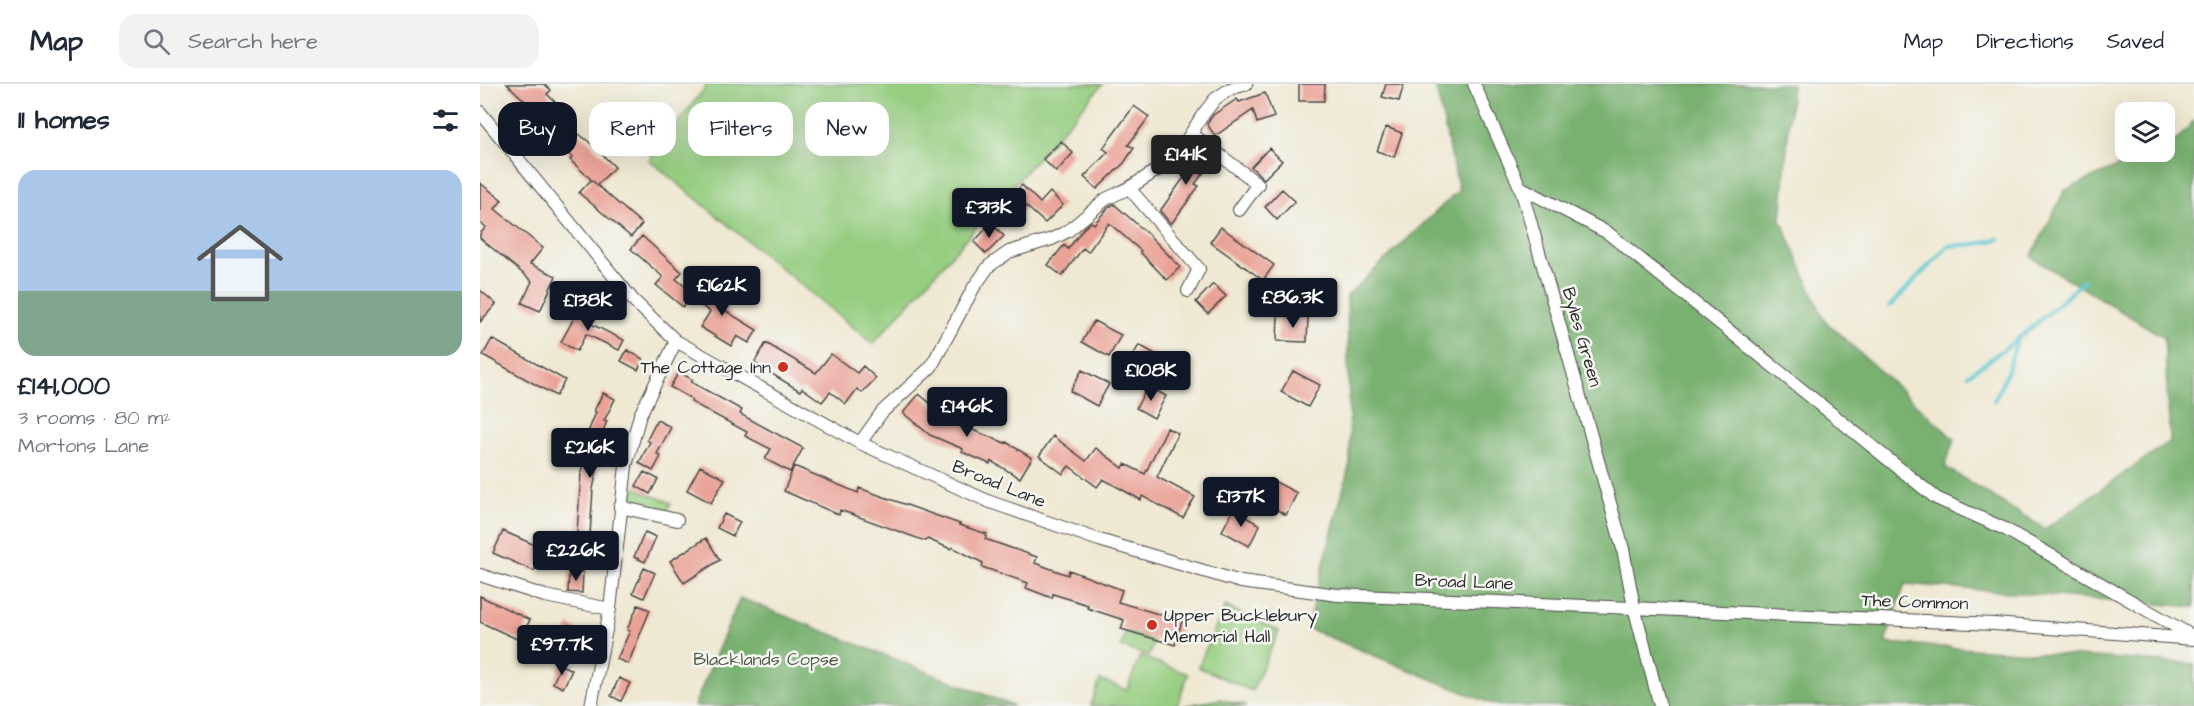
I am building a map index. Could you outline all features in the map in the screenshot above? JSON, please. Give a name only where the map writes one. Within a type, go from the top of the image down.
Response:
[{"type":"street","points":[[860,443],[882,412],[931,367],[974,287],[989,266],[1010,252],[1052,239],[1068,231],[1096,206],[1165,165],[1192,134],[1215,99],[1230,89],[1246,84]]},
{"type":"street","name":"Byles Green","points":[[1474,84],[1520,187],[1623,549],[1634,607],[1660,706]]},
{"type":"street","name":"Broad Lane","points":[[480,112],[633,300],[676,341],[860,443],[990,502],[1098,540],[1241,582],[1338,595],[1634,607]]},
{"type":"street","points":[[1192,134],[1258,184],[1239,210]]},
{"type":"street","points":[[1520,187],[1608,233],[1936,498],[2005,529],[2194,638]]},
{"type":"street","points":[[1129,188],[1199,269],[1188,291]]},
{"type":"street","points":[[591,706],[609,609],[626,466],[640,415],[676,341]]},
{"type":"street","points":[[620,507],[677,520]]},
{"type":"street","points":[[480,575],[545,596],[609,609]]},
{"type":"street","name":"The Common","points":[[1634,607],[1994,624],[2194,638]]},
{"type":"green space","points":[[708,84],[1103,84],[873,344],[649,160],[652,156],[676,156],[676,125],[688,110],[688,156],[793,156],[793,102],[694,102]]},
{"type":"green space","points":[[1435,84],[1792,84],[1781,220],[1824,320],[1954,439],[1945,467],[2045,529],[2170,441],[2164,337],[2031,257],[2065,190],[2128,162],[2175,162],[2175,141],[2194,121],[2194,607],[1905,584],[1885,643],[2194,664],[2194,706],[1507,706],[1490,703],[1307,628],[1350,463],[1347,296],[1459,190]]},
{"type":"green space","points":[[632,487],[671,503],[666,513],[640,504],[630,497]]},
{"type":"green space","name":"Blacklands Copse","points":[[740,598],[1014,706],[694,706]]},
{"type":"green space","points":[[1225,606],[1279,631],[1252,691],[1198,667]]},
{"type":"green space","points":[[1126,632],[1154,641],[1149,656],[1121,647]]},
{"type":"green space","points":[[1140,656],[1188,674],[1177,706],[1091,706],[1100,680],[1127,690]]},
{"type":"green space","points":[[1220,699],[1246,706],[1184,706]]},
{"type":"building","points":[[507,84],[544,84],[551,90],[547,94],[555,102],[526,102]]},
{"type":"building","points":[[1299,84],[1325,84],[1324,101],[1299,101]]},
{"type":"building","points":[[1386,84],[1404,84],[1399,101],[1382,97]]},
{"type":"building","points":[[1265,93],[1274,117],[1257,123],[1253,110],[1215,136],[1207,124],[1213,115],[1237,99],[1239,102]]},
{"type":"building","points":[[1134,106],[1149,117],[1128,145],[1134,148],[1124,163],[1097,189],[1084,177],[1108,152],[1103,148]]},
{"type":"building","points":[[1386,127],[1402,133],[1394,157],[1377,151]]},
{"type":"building","points":[[577,133],[589,142],[589,156],[604,156],[615,167],[597,185],[642,224],[631,237],[579,193],[591,180],[596,184],[570,160],[577,156]]},
{"type":"building","points":[[1061,141],[1073,153],[1056,172],[1043,159]]},
{"type":"building","points":[[1269,148],[1282,161],[1264,179],[1251,167]]},
{"type":"building","points":[[1199,149],[1213,160],[1195,184],[1199,186],[1171,224],[1160,211],[1188,172],[1184,169]]},
{"type":"building","points":[[480,183],[502,200],[495,209],[543,248],[530,264],[556,276],[540,311],[522,303],[532,281],[480,238],[480,234],[486,227],[480,223]]},
{"type":"building","points":[[1022,185],[1040,203],[1050,192],[1063,205],[1045,223],[1026,206],[1017,216],[1004,203]]},
{"type":"building","points":[[1282,189],[1295,201],[1277,220],[1265,207]]},
{"type":"building","points":[[1114,204],[1180,267],[1167,280],[1141,251],[1109,223],[1088,252],[1083,248],[1062,276],[1048,265],[1064,245],[1068,249],[1083,229],[1091,222],[1094,224]]},
{"type":"building","points":[[991,223],[1004,236],[986,254],[974,242]]},
{"type":"building","points":[[1221,227],[1274,265],[1263,280],[1210,242]]},
{"type":"building","points":[[642,236],[682,272],[676,279],[694,294],[683,307],[656,285],[663,277],[631,249]]},
{"type":"building","points":[[707,282],[731,300],[724,310],[757,330],[749,343],[737,336],[731,346],[700,327],[710,312],[694,300]]},
{"type":"building","points":[[1213,284],[1226,296],[1208,314],[1196,302]]},
{"type":"building","points":[[480,290],[496,304],[480,322]]},
{"type":"building","points":[[580,307],[596,315],[591,324],[624,340],[619,350],[586,334],[577,351],[561,342]]},
{"type":"building","points":[[1278,316],[1308,317],[1307,342],[1277,341]]},
{"type":"building","points":[[1094,321],[1121,335],[1109,357],[1082,342]]},
{"type":"building","points":[[492,339],[565,380],[556,396],[483,355]]},
{"type":"building","points":[[766,343],[816,373],[831,354],[857,373],[863,366],[876,378],[862,393],[857,389],[846,404],[830,392],[822,402],[802,388],[800,391],[754,363]]},
{"type":"building","points":[[1139,345],[1166,360],[1154,381],[1127,366]]},
{"type":"building","points":[[627,350],[643,359],[638,370],[621,361]]},
{"type":"building","points":[[1082,370],[1109,384],[1097,406],[1070,391]]},
{"type":"building","points":[[1293,371],[1320,385],[1308,407],[1281,392]]},
{"type":"building","points":[[679,372],[693,380],[691,382],[742,410],[740,414],[803,448],[790,472],[765,459],[771,449],[745,436],[747,432],[691,402],[692,399],[670,387]]},
{"type":"building","points":[[1148,386],[1166,396],[1154,418],[1136,408]]},
{"type":"building","points":[[603,393],[615,399],[604,421],[607,421],[598,444],[602,445],[593,489],[588,565],[575,564],[581,472],[590,437],[587,435],[596,412],[594,411]]},
{"type":"building","points":[[919,394],[943,414],[971,426],[970,429],[1006,442],[1032,458],[1020,478],[991,461],[990,464],[930,435],[903,413]]},
{"type":"building","points":[[657,420],[671,427],[657,454],[661,456],[653,471],[639,463],[650,442],[647,440]]},
{"type":"building","points":[[1167,428],[1178,433],[1157,477],[1195,497],[1183,518],[1142,496],[1141,500],[1103,479],[1097,487],[1069,466],[1063,474],[1039,456],[1053,436],[1086,461],[1096,448],[1123,468],[1125,464],[1145,474]]},
{"type":"building","points":[[700,466],[725,479],[711,503],[687,490]]},
{"type":"building","points":[[794,466],[858,493],[859,488],[987,534],[985,539],[1037,557],[1035,563],[1068,575],[1069,570],[1122,590],[1118,602],[1182,621],[1175,645],[1121,629],[1124,620],[1087,608],[1088,605],[1053,594],[1052,598],[1026,588],[1028,583],[982,567],[983,563],[952,547],[951,549],[927,539],[925,541],[840,510],[839,515],[784,491]]},
{"type":"building","points":[[644,472],[658,479],[650,494],[636,486]]},
{"type":"building","points":[[1270,479],[1297,493],[1286,515],[1259,500]]},
{"type":"building","points":[[1233,510],[1260,525],[1249,546],[1222,531]]},
{"type":"building","points":[[724,514],[740,522],[733,536],[717,528]]},
{"type":"building","points":[[503,531],[544,549],[534,571],[493,553]]},
{"type":"building","points":[[645,532],[656,537],[645,562],[634,557]]},
{"type":"building","points":[[706,538],[720,560],[684,583],[670,561]]},
{"type":"building","points":[[644,568],[655,573],[644,598],[633,593]]},
{"type":"building","points":[[569,572],[583,572],[582,593],[568,592]]},
{"type":"building","points":[[480,596],[530,620],[519,640],[480,622]]},
{"type":"building","points":[[638,605],[650,610],[628,664],[617,659],[630,631],[627,630]]},
{"type":"building","points":[[569,625],[580,631],[570,652],[558,646]]},
{"type":"building","points":[[561,665],[572,670],[563,688],[553,683]]},
{"type":"building","points":[[619,678],[630,683],[621,701],[611,696]]},
{"type":"waterway","points":[[1890,306],[1948,246],[1977,244],[1999,239]]},
{"type":"waterway","points":[[1968,375],[2028,330],[2084,280]]},
{"type":"waterway","points":[[1994,401],[2007,373],[2017,340]]},
{"type":"place","name":"The Cottage Inn","points":[[783,367]]},
{"type":"place","name":"Upper Bucklebury Memorial Hall","points":[[1152,625]]}]
